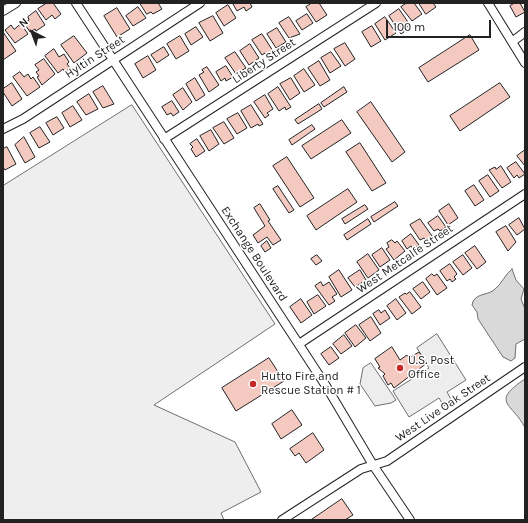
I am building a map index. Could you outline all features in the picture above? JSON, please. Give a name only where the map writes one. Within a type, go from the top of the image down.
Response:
[{"type":"street","points":[[3,11],[16,3]]},
{"type":"street","name":"Exchange Boulevard","points":[[76,3],[299,344],[373,465],[410,520]]},
{"type":"street","name":"Hyltin Street","points":[[3,129],[23,119],[200,3]]},
{"type":"street","name":"Liberty Street","points":[[164,139],[376,3]]},
{"type":"street","points":[[488,3],[525,63]]},
{"type":"street","points":[[512,42],[525,32]]},
{"type":"street","name":"West Metcalfe Street","points":[[299,344],[525,194]]},
{"type":"street","name":"West Live Oak Street","points":[[282,520],[361,469],[387,461],[525,367]]},
{"type":"shaded area","points":[[132,105],[275,324],[154,405],[235,442],[261,492],[221,513],[224,520],[3,520],[3,186]]},
{"type":"shaded area","points":[[512,269],[516,280],[524,289],[521,299],[525,309],[525,339],[516,344],[515,358],[511,361],[503,357],[478,319],[477,312],[472,305],[475,298],[497,288]]},
{"type":"shaded area","points":[[437,334],[466,380],[447,392],[452,401],[444,406],[439,398],[409,417],[393,391],[429,368],[417,348]]},
{"type":"shaded area","points":[[371,363],[396,400],[391,403],[375,406],[360,384],[363,368]]},
{"type":"shaded area","points":[[525,379],[525,428],[510,408],[506,398],[508,393],[514,387]]},
{"type":"building","points":[[47,3],[53,3],[61,14],[55,19],[52,15],[46,20],[38,9]]},
{"type":"building","points":[[140,3],[158,3],[162,9],[153,14],[151,12],[147,14]]},
{"type":"building","points":[[250,3],[252,7],[246,11],[244,7],[237,11],[233,4]]},
{"type":"building","points":[[312,3],[319,3],[327,15],[316,22],[306,7]]},
{"type":"building","points":[[407,3],[414,3],[422,14],[412,21],[401,7]]},
{"type":"building","points":[[419,3],[433,3],[436,7],[426,14]]},
{"type":"building","points":[[515,3],[520,3],[525,12],[516,17],[510,6]]},
{"type":"building","points":[[228,5],[236,18],[224,26],[216,13]]},
{"type":"building","points":[[138,7],[146,18],[133,26],[126,16]]},
{"type":"building","points":[[117,8],[130,29],[117,37],[104,16]]},
{"type":"building","points":[[399,9],[410,25],[403,30],[404,32],[401,34],[389,16]]},
{"type":"building","points":[[36,11],[45,25],[36,31],[35,29],[30,32],[24,23],[29,20],[28,17]]},
{"type":"building","points":[[307,14],[313,23],[302,30],[296,21]]},
{"type":"building","points":[[213,16],[223,33],[210,41],[199,23]]},
{"type":"building","points":[[289,17],[300,34],[289,38],[279,23]]},
{"type":"building","points":[[385,17],[396,33],[385,40],[375,24]]},
{"type":"building","points":[[21,24],[28,34],[15,43],[5,30],[11,25],[14,29]]},
{"type":"building","points":[[372,26],[381,41],[371,47],[362,32]]},
{"type":"building","points":[[196,27],[203,37],[191,45],[185,34]]},
{"type":"building","points":[[277,28],[286,42],[276,48],[267,34]]},
{"type":"building","points":[[3,32],[16,51],[3,60]]},
{"type":"building","points":[[262,34],[273,51],[266,55],[265,53],[262,55],[252,40]]},
{"type":"building","points":[[470,35],[479,50],[428,82],[419,68]]},
{"type":"building","points":[[74,36],[87,53],[74,63],[61,45]]},
{"type":"building","points":[[180,36],[189,51],[176,59],[167,44]]},
{"type":"building","points":[[345,43],[355,59],[345,66],[334,49]]},
{"type":"building","points":[[250,44],[259,58],[249,65],[240,51]]},
{"type":"building","points":[[164,47],[169,55],[157,63],[151,55]]},
{"type":"building","points":[[54,49],[59,57],[64,54],[69,62],[67,64],[70,68],[65,72],[63,69],[58,73],[45,56]]},
{"type":"building","points":[[235,52],[246,68],[236,74],[225,58]]},
{"type":"building","points":[[331,52],[341,66],[330,73],[321,58]]},
{"type":"building","points":[[148,56],[156,70],[143,78],[135,64]]},
{"type":"building","points":[[44,59],[55,74],[42,85],[36,72],[39,70],[35,65]]},
{"type":"building","points":[[319,61],[330,80],[320,86],[308,68]]},
{"type":"building","points":[[226,66],[233,77],[226,81],[225,78],[221,81],[216,72]]},
{"type":"building","points":[[207,67],[219,85],[209,92],[199,75],[204,72],[202,70]]},
{"type":"building","points":[[304,69],[315,85],[304,92],[294,76]]},
{"type":"building","points":[[20,72],[24,77],[28,74],[31,79],[33,77],[40,87],[27,96],[13,77]]},
{"type":"building","points":[[195,78],[205,95],[196,101],[186,84]]},
{"type":"building","points":[[291,78],[300,93],[290,100],[280,84]]},
{"type":"building","points":[[12,83],[22,99],[12,106],[3,92],[3,89]]},
{"type":"building","points":[[500,83],[510,97],[460,131],[450,116]]},
{"type":"building","points":[[103,86],[114,104],[103,108],[93,92]]},
{"type":"building","points":[[278,87],[291,107],[286,110],[285,107],[279,111],[268,94]]},
{"type":"building","points":[[344,87],[347,92],[324,107],[321,103]]},
{"type":"building","points":[[183,88],[192,102],[183,110],[173,95]]},
{"type":"building","points":[[89,94],[98,109],[86,115],[77,102]]},
{"type":"building","points":[[265,95],[273,109],[267,113],[269,115],[265,118],[254,102]]},
{"type":"building","points":[[172,101],[179,112],[173,116],[171,113],[167,115],[162,107]]},
{"type":"building","points":[[371,102],[405,152],[392,162],[357,112]]},
{"type":"building","points":[[319,104],[322,109],[298,124],[295,120]]},
{"type":"building","points":[[251,105],[263,124],[259,126],[258,124],[251,128],[241,111]]},
{"type":"building","points":[[73,106],[82,120],[70,127],[62,113]]},
{"type":"building","points":[[238,113],[247,128],[237,134],[227,119]]},
{"type":"building","points":[[57,117],[64,128],[53,135],[46,123]]},
{"type":"building","points":[[342,120],[351,133],[311,159],[302,146]]},
{"type":"building","points":[[224,122],[234,138],[224,144],[213,128]]},
{"type":"building","points":[[312,125],[315,129],[292,145],[289,140]]},
{"type":"building","points":[[40,127],[50,142],[39,148],[30,133]]},
{"type":"building","points":[[211,130],[219,144],[209,151],[200,136]]},
{"type":"building","points":[[24,137],[35,157],[25,163],[15,145]]},
{"type":"building","points":[[197,139],[205,151],[196,157],[191,149],[193,147],[190,144]]},
{"type":"building","points":[[360,143],[386,183],[372,191],[346,152]]},
{"type":"building","points":[[7,147],[16,164],[5,170],[3,167],[3,149]]},
{"type":"building","points":[[525,150],[525,166],[517,156]]},
{"type":"building","points":[[287,157],[314,198],[300,207],[273,166]]},
{"type":"building","points":[[516,162],[525,174],[519,178],[517,175],[514,178],[507,168]]},
{"type":"building","points":[[501,166],[511,182],[502,188],[489,170],[495,167],[496,169]]},
{"type":"building","points":[[488,175],[499,191],[490,197],[479,181]]},
{"type":"building","points":[[474,185],[484,200],[475,206],[465,191]]},
{"type":"building","points":[[278,186],[294,210],[289,213],[273,189]]},
{"type":"building","points":[[348,189],[357,202],[316,230],[307,216]]},
{"type":"building","points":[[395,202],[398,206],[374,222],[371,217]]},
{"type":"building","points":[[260,204],[270,220],[268,221],[281,240],[273,245],[267,237],[258,243],[253,235],[265,226],[254,208]]},
{"type":"building","points":[[449,204],[458,218],[448,225],[439,211]]},
{"type":"building","points":[[365,205],[368,209],[345,224],[342,219]]},
{"type":"building","points":[[438,216],[446,227],[440,231],[438,229],[434,231],[428,223]]},
{"type":"building","points":[[519,218],[525,229],[517,235],[509,225]]},
{"type":"building","points":[[368,219],[371,224],[347,240],[344,235]]},
{"type":"building","points":[[420,219],[432,236],[426,240],[424,238],[420,240],[410,225]]},
{"type":"building","points":[[506,226],[516,242],[508,251],[496,232]]},
{"type":"building","points":[[411,234],[419,245],[413,249],[411,246],[407,249],[402,241]]},
{"type":"building","points":[[392,240],[395,243],[397,241],[405,251],[394,260],[386,249],[389,247],[387,243]]},
{"type":"building","points":[[267,241],[271,248],[265,252],[261,246]]},
{"type":"building","points":[[475,246],[486,262],[477,269],[465,253]]},
{"type":"building","points":[[382,248],[390,260],[380,267],[372,255]]},
{"type":"building","points":[[368,254],[379,270],[368,278],[357,262]]},
{"type":"building","points":[[317,255],[322,261],[316,265],[311,259]]},
{"type":"building","points":[[463,255],[472,268],[463,275],[453,262]]},
{"type":"building","points":[[450,264],[457,274],[454,277],[456,279],[452,282],[450,279],[447,281],[440,271]]},
{"type":"building","points":[[339,270],[352,290],[341,297],[329,277]]},
{"type":"building","points":[[360,270],[366,280],[355,287],[348,278]]},
{"type":"building","points":[[432,274],[434,276],[437,274],[447,288],[437,295],[426,279]]},
{"type":"building","points":[[321,282],[323,286],[329,282],[337,294],[332,297],[335,301],[329,305],[315,286]]},
{"type":"building","points":[[423,282],[430,292],[421,299],[413,289]]},
{"type":"building","points":[[410,292],[421,307],[412,314],[399,297]]},
{"type":"building","points":[[318,295],[326,306],[314,314],[307,302]]},
{"type":"building","points":[[301,299],[312,315],[301,323],[290,307]]},
{"type":"building","points":[[396,299],[406,313],[397,320],[387,306]]},
{"type":"building","points":[[379,310],[381,313],[385,310],[390,318],[380,325],[373,314]]},
{"type":"building","points":[[371,317],[381,333],[370,341],[359,325]]},
{"type":"building","points":[[356,325],[366,338],[355,347],[345,333]]},
{"type":"building","points":[[344,335],[352,346],[341,354],[333,344]]},
{"type":"building","points":[[331,347],[339,358],[329,365],[321,354]]},
{"type":"building","name":"U.S. Post Office","points":[[392,347],[400,360],[407,355],[409,358],[419,352],[427,363],[394,388],[391,383],[388,385],[383,376],[385,374],[378,368],[380,367],[375,359]]},
{"type":"building","name":"Hutto Fire and Rescue Station # 1","points":[[269,358],[284,381],[236,411],[222,388]]},
{"type":"building","points":[[292,410],[302,425],[281,439],[272,424]]},
{"type":"building","points":[[313,433],[324,450],[306,463],[299,453],[295,456],[290,449]]},
{"type":"building","points":[[342,499],[353,515],[345,520],[311,520]]},
{"type":"place","name":"U.S. Post Office","points":[[400,368]]},
{"type":"place","name":"Hutto Fire and Rescue Station # 1","points":[[253,384]]}]
